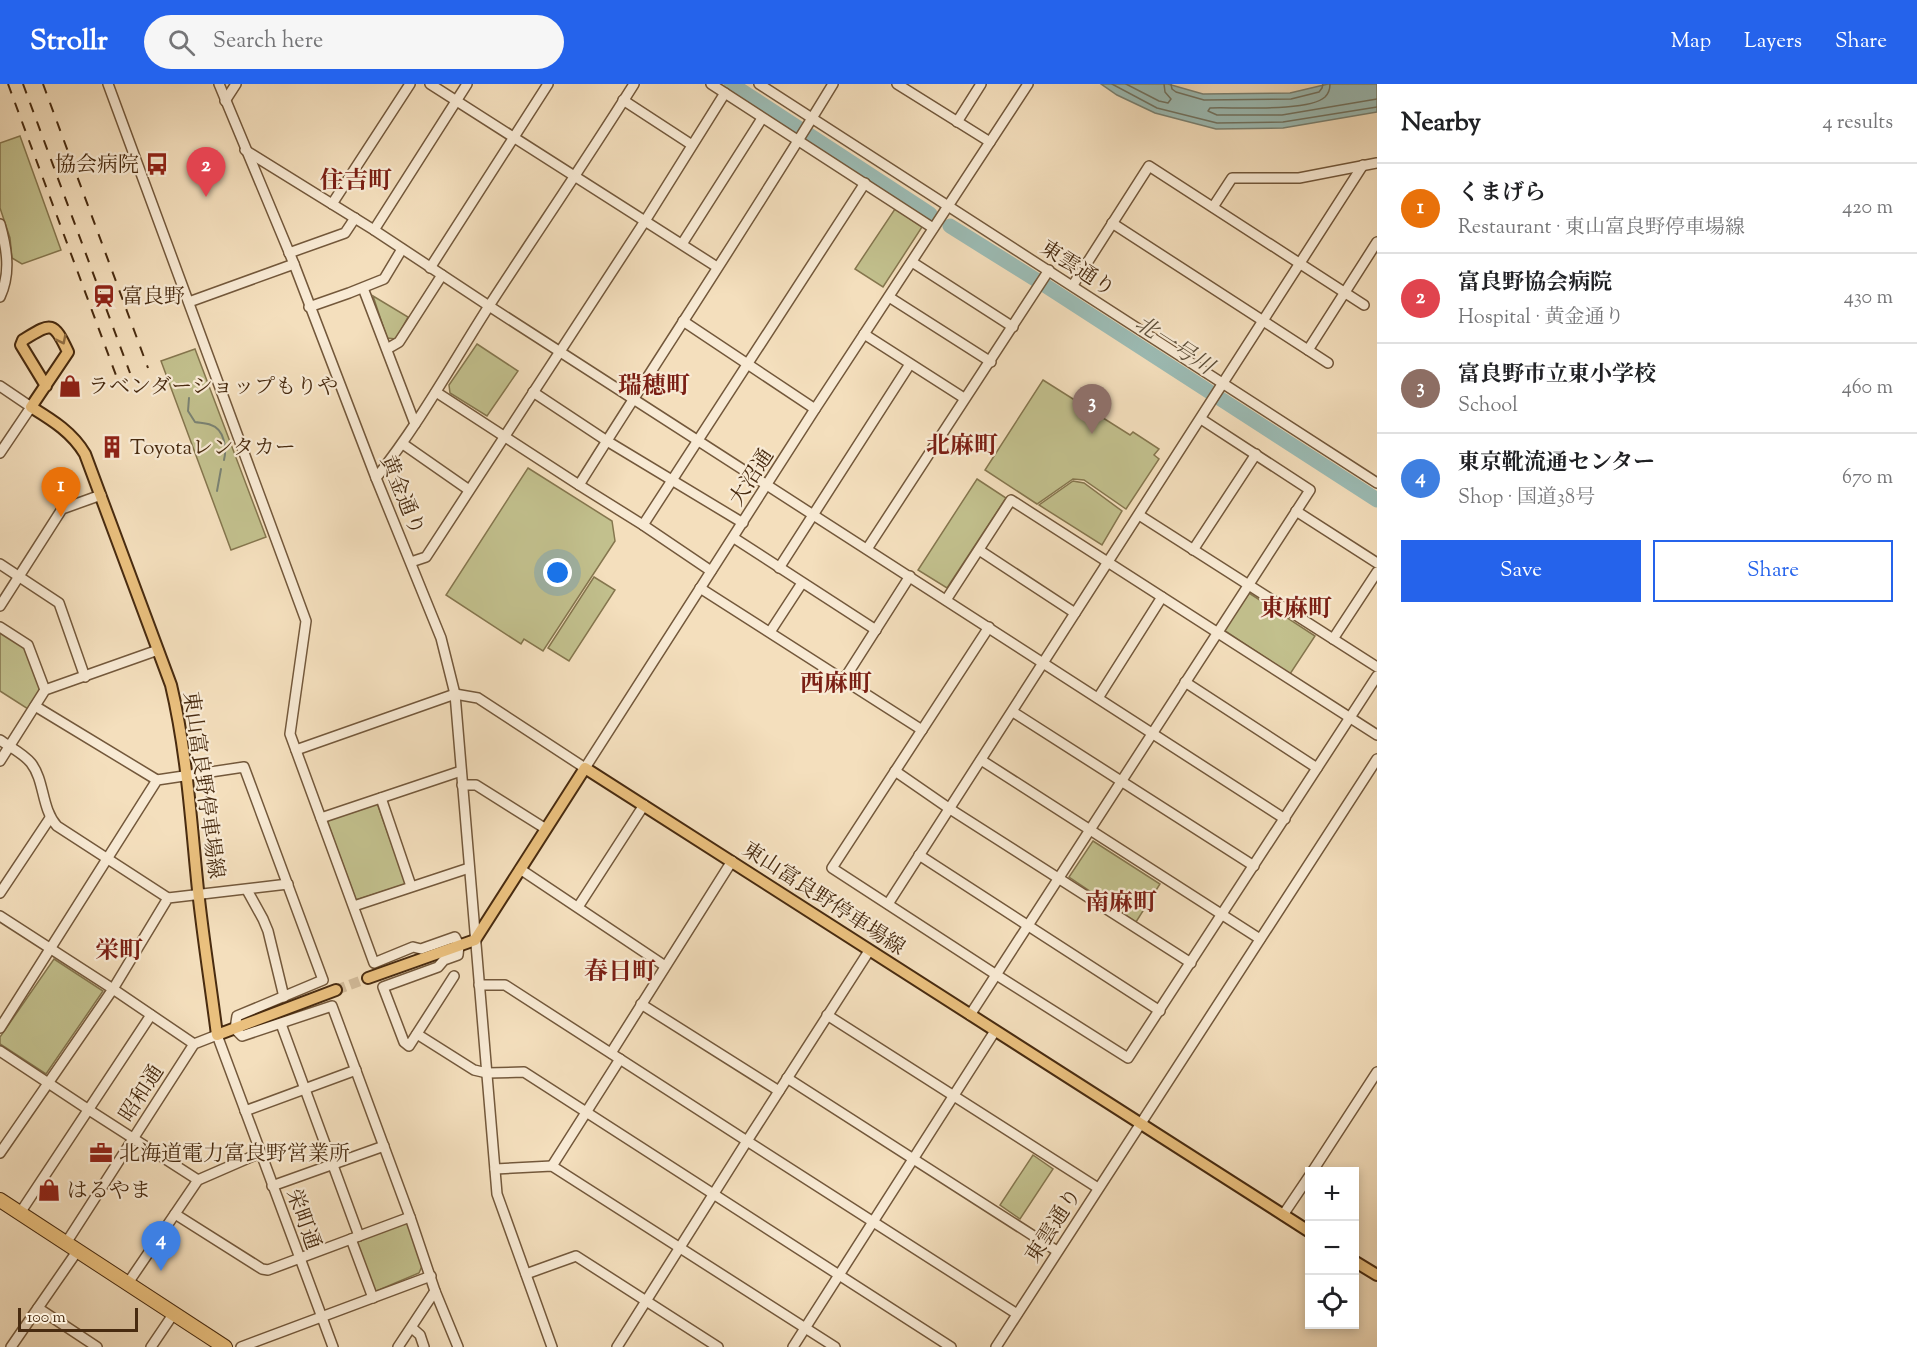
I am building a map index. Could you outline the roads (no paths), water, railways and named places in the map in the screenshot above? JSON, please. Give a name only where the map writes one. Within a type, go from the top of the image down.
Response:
[{"type":"highway","points":[[0,1200],[225,1347]]},
{"type":"main road","points":[[31,407],[46,386],[68,352],[59,332],[45,327],[23,340],[21,345],[46,386]]},
{"type":"main road","name":"東山富良野停車場線","points":[[31,407],[69,433],[85,454],[171,685],[178,716],[186,775],[217,1035]]},
{"type":"main road","points":[[368,978],[475,940],[585,768]]},
{"type":"main road","name":"東山富良野停車場線","points":[[585,768],[1305,1229]]},
{"type":"main road","points":[[217,1035],[336,990]]},
{"type":"main road","points":[[1359,1263],[1377,1275]]},
{"type":"street","points":[[108,84],[306,621],[290,734],[374,963],[413,947],[421,949],[455,937],[459,945],[458,955],[444,960],[438,967],[383,987],[404,1042],[409,1046],[453,976]]},
{"type":"street","name":"黄金通り","points":[[219,84],[294,264],[376,478],[441,638],[455,694],[497,1194],[552,1347]]},
{"type":"street","points":[[225,101],[236,84]]},
{"type":"street","points":[[332,204],[410,84]]},
{"type":"street","points":[[430,84],[717,267]]},
{"type":"street","points":[[374,230],[467,84]]},
{"type":"street","points":[[430,268],[548,84]]},
{"type":"street","points":[[376,478],[403,444],[489,306],[634,84]]},
{"type":"street","points":[[711,84],[805,131],[865,183],[933,228]]},
{"type":"street","name":"東雲通り","points":[[759,84],[805,131],[948,206],[1377,483]]},
{"type":"street","points":[[579,485],[833,84]]},
{"type":"street","points":[[897,84],[990,142]]},
{"type":"street","points":[[957,122],[981,84]]},
{"type":"street","name":"大沼通","points":[[585,768],[768,485],[815,408],[1028,84]]},
{"type":"street","points":[[411,562],[426,557],[645,221],[725,93]]},
{"type":"street","points":[[624,100],[692,145]]},
{"type":"street","points":[[682,244],[761,120]]},
{"type":"street","points":[[245,150],[356,218],[1285,819]]},
{"type":"street","points":[[1212,207],[1232,178],[1299,178],[1377,163]]},
{"type":"street","points":[[888,904],[1363,165]]},
{"type":"street","points":[[1073,285],[1149,166],[1364,305]]},
{"type":"street","points":[[643,525],[865,183]]},
{"type":"street","points":[[289,254],[345,233],[356,218]]},
{"type":"street","points":[[1112,223],[1328,363]]},
{"type":"street","points":[[0,224],[7,249],[8,270],[1,294]]},
{"type":"street","points":[[1308,350],[1377,242]]},
{"type":"street","points":[[309,307],[384,279],[402,249]]},
{"type":"street","points":[[912,262],[1013,327]]},
{"type":"street","points":[[189,302],[294,264]]},
{"type":"street","points":[[867,549],[1049,270]]},
{"type":"street","points":[[387,349],[399,342],[442,275]]},
{"type":"street","points":[[363,288],[415,424]]},
{"type":"street","points":[[889,297],[991,362]]},
{"type":"street","points":[[683,321],[815,408]]},
{"type":"street","points":[[864,334],[964,398]]},
{"type":"street","points":[[779,568],[910,364]]},
{"type":"street","points":[[0,386],[31,407],[0,453]]},
{"type":"street","points":[[436,392],[711,571]]},
{"type":"street","points":[[533,392],[607,441],[743,523]]},
{"type":"street","points":[[970,1015],[1310,490],[1201,419]]},
{"type":"street","points":[[403,444],[469,490]]},
{"type":"street","points":[[1193,550],[1256,454]]},
{"type":"street","points":[[0,606],[62,509],[101,495]]},
{"type":"street","points":[[946,600],[1011,500],[1377,735]]},
{"type":"street","points":[[1296,511],[1377,563]]},
{"type":"street","points":[[1139,515],[1377,667]]},
{"type":"street","points":[[734,538],[876,630]]},
{"type":"street","points":[[979,550],[1075,613]]},
{"type":"street","points":[[0,564],[59,603],[86,677]]},
{"type":"street","points":[[1333,639],[1377,572]]},
{"type":"street","points":[[843,681],[910,576]]},
{"type":"street","points":[[770,632],[802,583]]},
{"type":"street","points":[[700,588],[922,730]]},
{"type":"street","points":[[1098,698],[1162,597]]},
{"type":"street","points":[[0,627],[28,645],[45,690]]},
{"type":"street","points":[[989,627],[832,868],[1128,1058],[1377,676]]},
{"type":"street","points":[[0,761],[45,690],[158,650]]},
{"type":"street","points":[[1185,682],[1317,768]]},
{"type":"street","points":[[296,750],[455,694],[478,698],[585,768]]},
{"type":"street","points":[[35,706],[157,780],[244,767],[322,980],[237,1016],[235,1029],[242,1036],[332,1006],[435,1291],[458,1347]]},
{"type":"street","points":[[1013,712],[1254,866]]},
{"type":"street","points":[[0,740],[30,760],[35,768],[50,818],[57,826],[168,898],[288,884]]},
{"type":"street","name":"東雲通り","points":[[996,1347],[1377,759]]},
{"type":"street","points":[[981,760],[1260,939]]},
{"type":"street","points":[[321,818],[461,771]]},
{"type":"street","points":[[895,771],[950,809],[1191,963]]},
{"type":"street","points":[[0,1028],[157,780]]},
{"type":"street","points":[[462,785],[476,785],[546,829]]},
{"type":"street","points":[[381,798],[411,886]]},
{"type":"street","points":[[578,907],[644,805]]},
{"type":"street","points":[[0,893],[50,818]]},
{"type":"street","points":[[919,855],[1160,1011]]},
{"type":"street","points":[[611,1053],[732,861]]},
{"type":"street","points":[[354,906],[469,868]]},
{"type":"street","points":[[520,869],[665,966]]},
{"type":"street","points":[[247,890],[268,931],[284,997]]},
{"type":"street","points":[[0,1153],[113,988],[168,898]]},
{"type":"street","points":[[0,916],[113,988],[194,1044],[217,1035]]},
{"type":"street","points":[[617,1347],[679,1246],[869,951]]},
{"type":"street","points":[[479,985],[505,985],[1017,1314]]},
{"type":"street","points":[[641,1004],[779,1091]]},
{"type":"street","points":[[20,1213],[151,1015]]},
{"type":"street","points":[[827,1015],[1098,1188]]},
{"type":"street","points":[[281,1024],[332,1164],[373,1298]]},
{"type":"street","points":[[793,1347],[995,1031]]},
{"type":"street","points":[[417,1034],[474,1070],[487,1073],[524,1072],[951,1347]]},
{"type":"street","name":"栄町通","points":[[217,1035],[333,1347]]},
{"type":"street","name":"昭和通","points":[[66,1243],[194,1044]]},
{"type":"street","points":[[0,1051],[198,1180]]},
{"type":"street","points":[[552,1166],[620,1059]]},
{"type":"street","points":[[245,1111],[356,1070]]},
{"type":"street","points":[[1315,1167],[1377,1072]]},
{"type":"street","points":[[787,1078],[1057,1251]]},
{"type":"street","points":[[272,1186],[384,1146]]},
{"type":"street","points":[[128,1283],[198,1180],[260,1153]]},
{"type":"street","points":[[495,1169],[552,1166],[835,1347]]},
{"type":"street","points":[[1283,1215],[1305,1182]]},
{"type":"street","points":[[175,1214],[262,1269],[268,1270],[410,1217]]},
{"type":"street","points":[[11,1347],[78,1250]]},
{"type":"street","points":[[526,1274],[576,1256],[717,1347]]},
{"type":"street","points":[[241,1347],[430,1276]]},
{"type":"street","points":[[398,1347],[435,1291]]},
{"type":"street","points":[[38,1308],[97,1347]]},
{"type":"street","points":[[152,1347],[174,1313]]},
{"type":"street","points":[[412,1328],[420,1335],[424,1347]]},
{"type":"water","points":[[1101,84],[1168,84],[1203,94],[1290,93],[1328,84],[1377,84],[1377,112],[1283,128],[1216,129],[1155,113],[1117,95]]},
{"type":"waterway","name":"北一号川","points":[[731,84],[930,214]]},
{"type":"waterway","name":"北一号川","points":[[950,226],[1377,500]]},
{"type":"waterway","points":[[189,398],[188,411],[195,422],[211,425],[222,435],[225,445],[224,460]]},
{"type":"waterway","points":[[217,491],[221,469]]},
{"type":"tunnel","points":[[336,990],[368,978]]},
{"type":"railway","points":[[8,84],[117,378]]},
{"type":"railway","points":[[23,84],[130,373]]},
{"type":"railway","points":[[43,84],[148,368]]},
{"type":"place","name":"協会病院","points":[[157,164]]},
{"type":"place","name":"富良野協会病院","points":[[206,197]]},
{"type":"place","name":"富良野","points":[[104,296]]},
{"type":"place","name":"ラベンダーショップもりや","points":[[70,386]]},
{"type":"place","name":"富良野市立東小学校","points":[[1092,434]]},
{"type":"place","name":"Toyotaレンタカー","points":[[112,447]]},
{"type":"place","name":"くまげら","points":[[61,517]]},
{"type":"place","name":"北海道電力富良野営業所","points":[[101,1153]]},
{"type":"place","name":"はるやま","points":[[49,1190]]},
{"type":"place","name":"東京靴流通センター","points":[[161,1271]]},
{"type":"district","name":"住吉町","points":[[356,180]]},
{"type":"district","name":"瑞穂町","points":[[654,385]]},
{"type":"district","name":"北麻町","points":[[962,445]]},
{"type":"district","name":"東麻町","points":[[1296,608]]},
{"type":"district","name":"西麻町","points":[[836,683]]},
{"type":"district","name":"南麻町","points":[[1121,902]]},
{"type":"district","name":"栄町","points":[[119,950]]},
{"type":"district","name":"春日町","points":[[620,971]]}]
